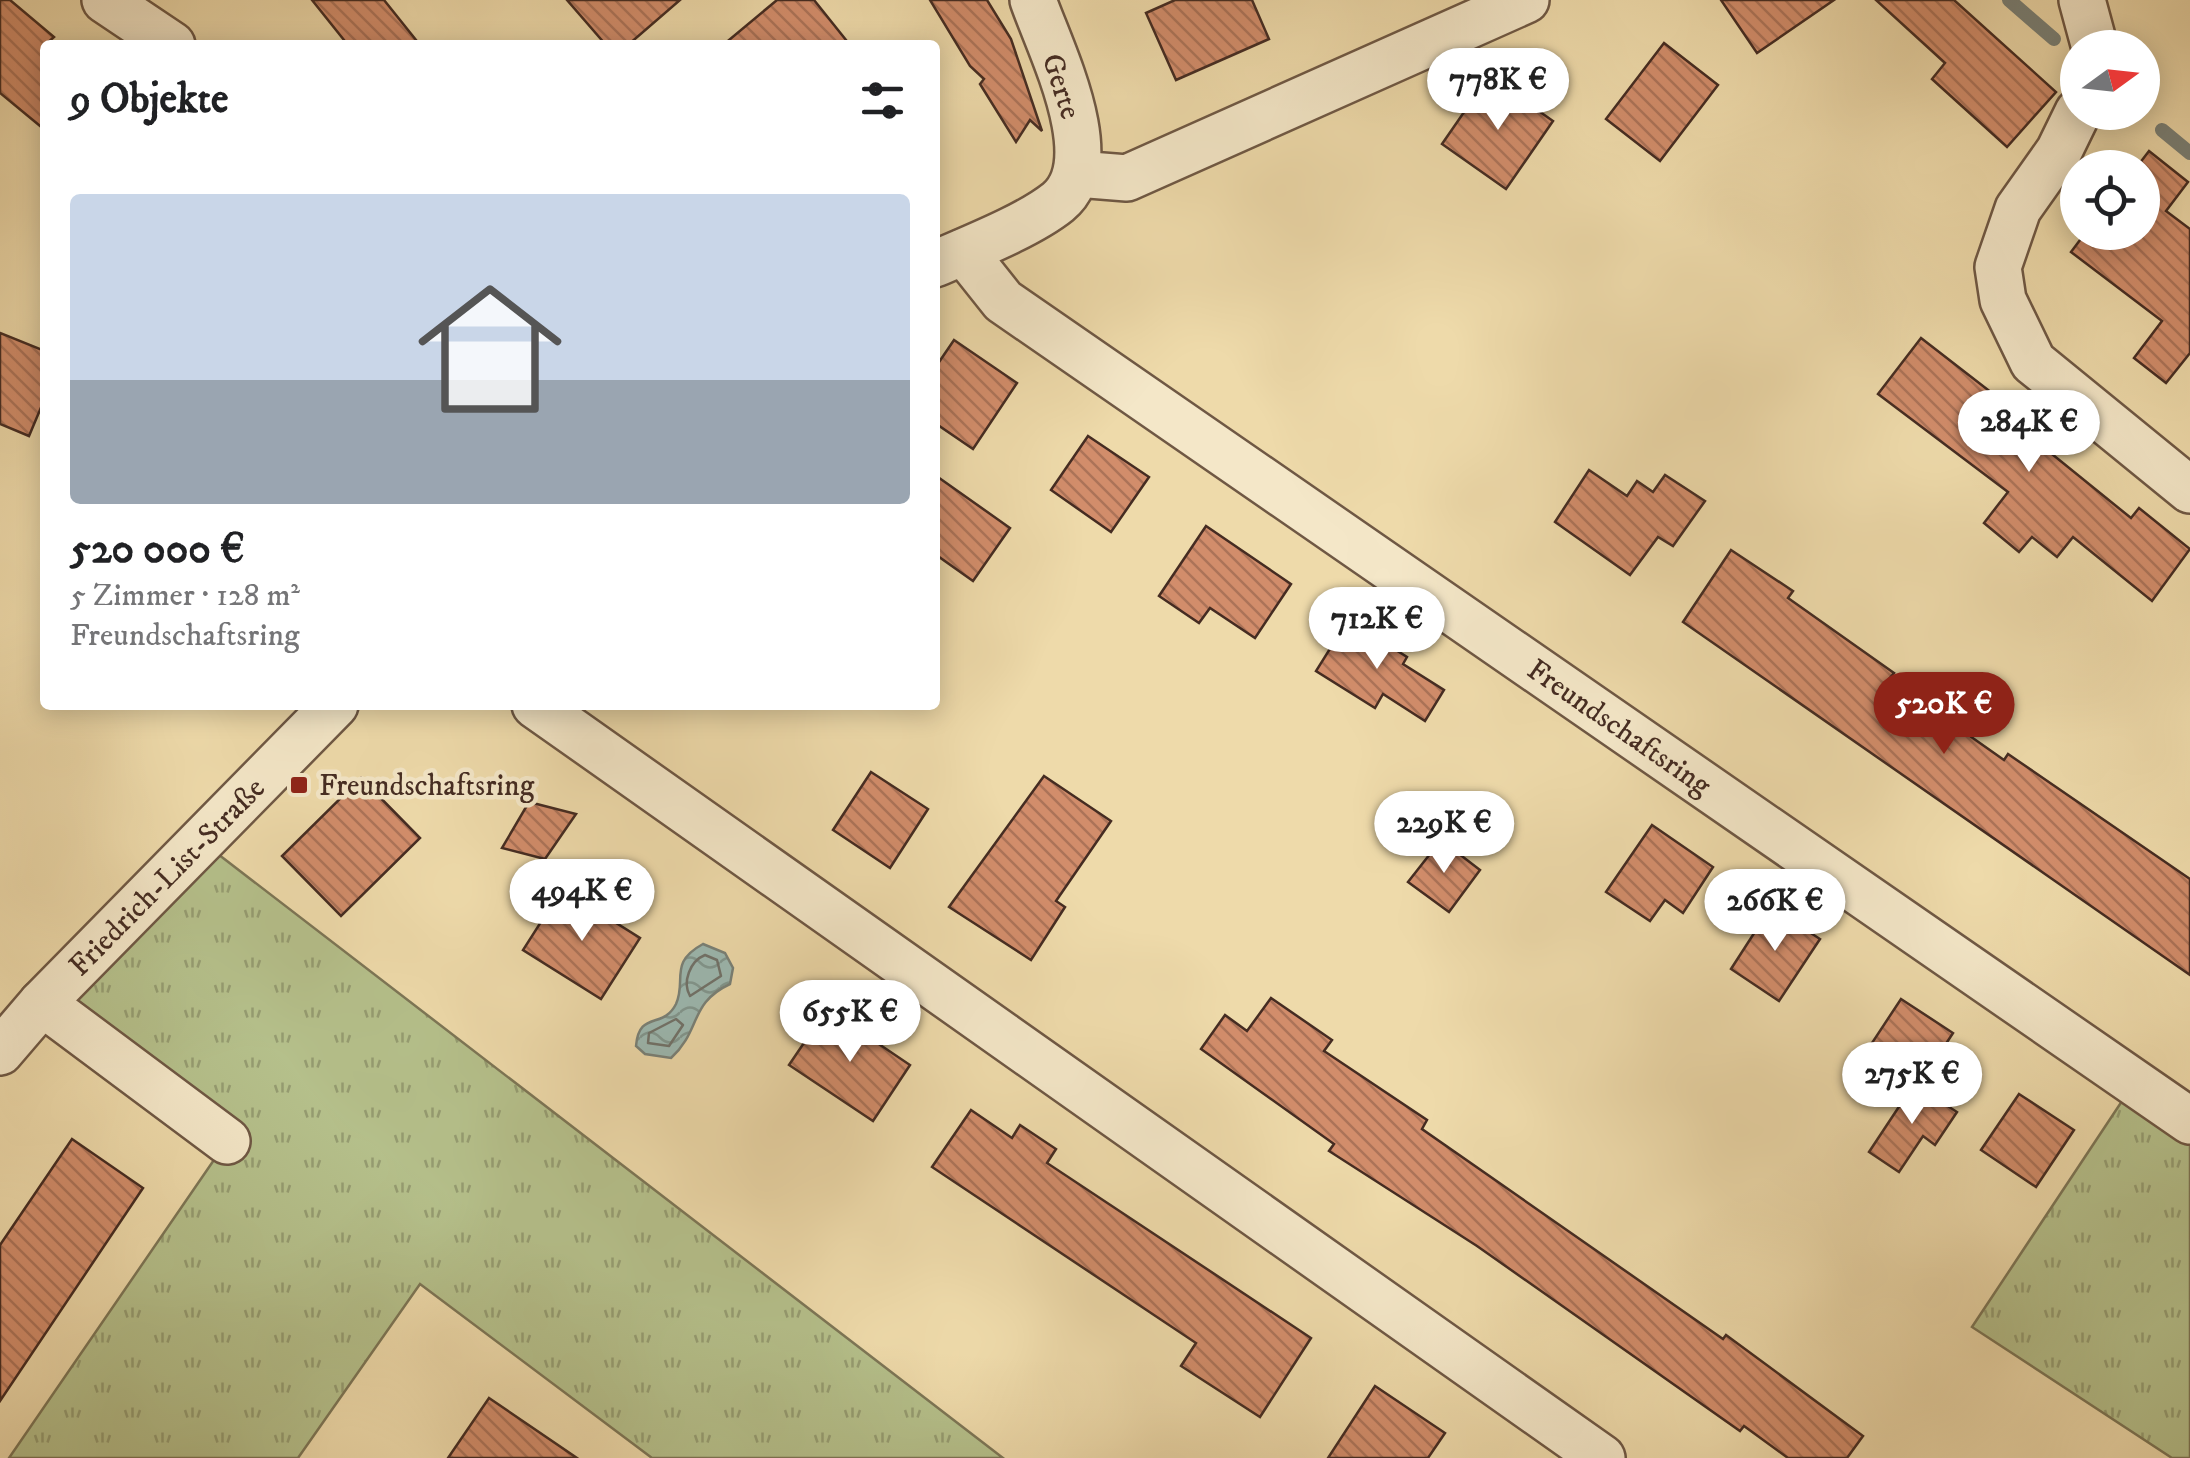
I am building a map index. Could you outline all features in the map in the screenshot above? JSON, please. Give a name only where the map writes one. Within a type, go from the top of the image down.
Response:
[{"type":"street","points":[[105,0],[165,40]]},
{"type":"street","name":"Gerte","points":[[1033,0],[1076,124],[1081,148],[1077,174]]},
{"type":"street","points":[[950,258],[1060,200],[1077,174],[1127,178],[1526,0]]},
{"type":"street","points":[[2082,0],[2090,30]]},
{"type":"street","points":[[2069,130],[2018,209],[1998,267],[2003,300],[2033,362],[2190,490]]},
{"type":"street","name":"Freundschaftsring","points":[[950,258],[1002,301],[2190,1122]]},
{"type":"street","name":"Friedrich-List-Straße","points":[[0,1052],[42,1003],[330,710]]},
{"type":"street","points":[[542,710],[1602,1458]]},
{"type":"street","points":[[42,1003],[227,1141]]},
{"type":"green space","points":[[201,841],[1003,1458],[652,1458],[420,1284],[298,1458],[9,1458],[227,1141],[42,1003]]},
{"type":"green space","points":[[2134,1083],[2190,1121],[2190,1458],[2172,1458],[1972,1327]]},
{"type":"water","points":[[703,944],[725,953],[733,968],[730,984],[708,1000],[671,1058],[645,1054],[636,1046],[638,1035],[647,1024],[671,1012],[679,995],[682,965]]},
{"type":"building","points":[[0,0],[10,0],[54,37],[40,40],[40,126],[0,93]]},
{"type":"building","points":[[312,0],[384,0],[416,40],[344,40]]},
{"type":"building","points":[[567,0],[680,0],[634,40],[602,40]]},
{"type":"building","points":[[777,0],[814,0],[846,40],[729,40]]},
{"type":"building","points":[[930,0],[987,0],[1011,39],[1042,131],[1030,120],[1016,142],[980,84],[984,79],[970,66]]},
{"type":"building","points":[[1175,0],[1252,0],[1269,39],[1176,80],[1146,13]]},
{"type":"building","points":[[1721,0],[1834,0],[1757,53]]},
{"type":"building","points":[[1876,0],[1954,0],[2056,92],[2007,147],[1932,79],[1945,63]]},
{"type":"building","points":[[1664,43],[1718,85],[1660,161],[1606,119]]},
{"type":"building","points":[[1489,76],[1553,121],[1506,189],[1442,144]]},
{"type":"building","points":[[2160,160],[2188,182],[2166,211],[2190,229],[2190,353],[2166,383],[2134,358],[2162,321],[2071,252],[2160,250]]},
{"type":"building","points":[[0,333],[40,349],[40,410],[29,436],[0,424]]},
{"type":"building","points":[[1921,338],[2001,400],[1995,408],[2131,518],[2139,508],[2190,549],[2152,601],[2073,537],[2057,557],[2032,537],[2019,552],[1984,523],[2008,492],[1878,394]]},
{"type":"building","points":[[954,340],[1017,383],[973,449],[940,426],[940,361]]},
{"type":"building","points":[[1088,436],[1149,477],[1111,532],[1051,490]]},
{"type":"building","points":[[1589,470],[1627,496],[1637,481],[1653,492],[1665,475],[1705,501],[1673,546],[1658,537],[1630,575],[1555,522]]},
{"type":"building","points":[[940,479],[1010,528],[973,581],[940,558]]},
{"type":"building","points":[[1206,526],[1291,584],[1255,638],[1210,608],[1199,623],[1159,596]]},
{"type":"building","points":[[1731,550],[1793,591],[1788,598],[1894,673],[1889,679],[2004,760],[2008,754],[2190,879],[2190,975],[1683,622]]},
{"type":"building","points":[[1348,620],[1407,657],[1403,664],[1444,690],[1425,721],[1383,694],[1375,708],[1316,671]]},
{"type":"building","points":[[871,772],[928,809],[890,868],[833,830]]},
{"type":"building","points":[[1044,776],[1111,821],[1056,901],[1065,907],[1031,960],[949,907]]},
{"type":"building","points":[[361,778],[420,838],[341,916],[282,856]]},
{"type":"building","points":[[529,802],[576,814],[545,859],[502,848]]},
{"type":"building","points":[[1652,825],[1713,867],[1683,913],[1665,900],[1650,921],[1606,892]]},
{"type":"building","points":[[1441,840],[1480,870],[1449,912],[1408,882]]},
{"type":"building","points":[[562,889],[640,938],[601,999],[523,950]]},
{"type":"building","points":[[1771,907],[1820,939],[1779,1001],[1731,969]]},
{"type":"building","points":[[1271,998],[1332,1040],[1324,1051],[1427,1120],[1422,1129],[1723,1339],[1726,1335],[1863,1436],[1847,1458],[1788,1458],[1744,1426],[1740,1431],[1477,1246],[1329,1151],[1334,1144],[1201,1049],[1225,1015],[1247,1031]]},
{"type":"building","points":[[1901,999],[1953,1033],[1919,1085],[1866,1052]]},
{"type":"building","points":[[827,1009],[910,1065],[873,1121],[789,1065]]},
{"type":"building","points":[[1914,1084],[1957,1112],[1935,1145],[1923,1136],[1899,1172],[1869,1152]]},
{"type":"building","points":[[2019,1094],[2074,1130],[2036,1187],[1981,1150]]},
{"type":"building","points":[[971,1110],[1012,1138],[1020,1125],[1056,1149],[1047,1163],[1311,1338],[1260,1417],[1181,1366],[1196,1343],[932,1167]]},
{"type":"building","points":[[72,1139],[143,1188],[0,1401],[0,1245]]},
{"type":"building","points":[[1375,1386],[1445,1433],[1428,1458],[1328,1458]]},
{"type":"building","points":[[489,1398],[577,1458],[448,1458]]},
{"type":"waterway","points":[[2009,0],[2054,39]]},
{"type":"waterway","points":[[2162,130],[2190,153]]},
{"type":"place","name":"Freundschaftsring","points":[[299,785]]}]
